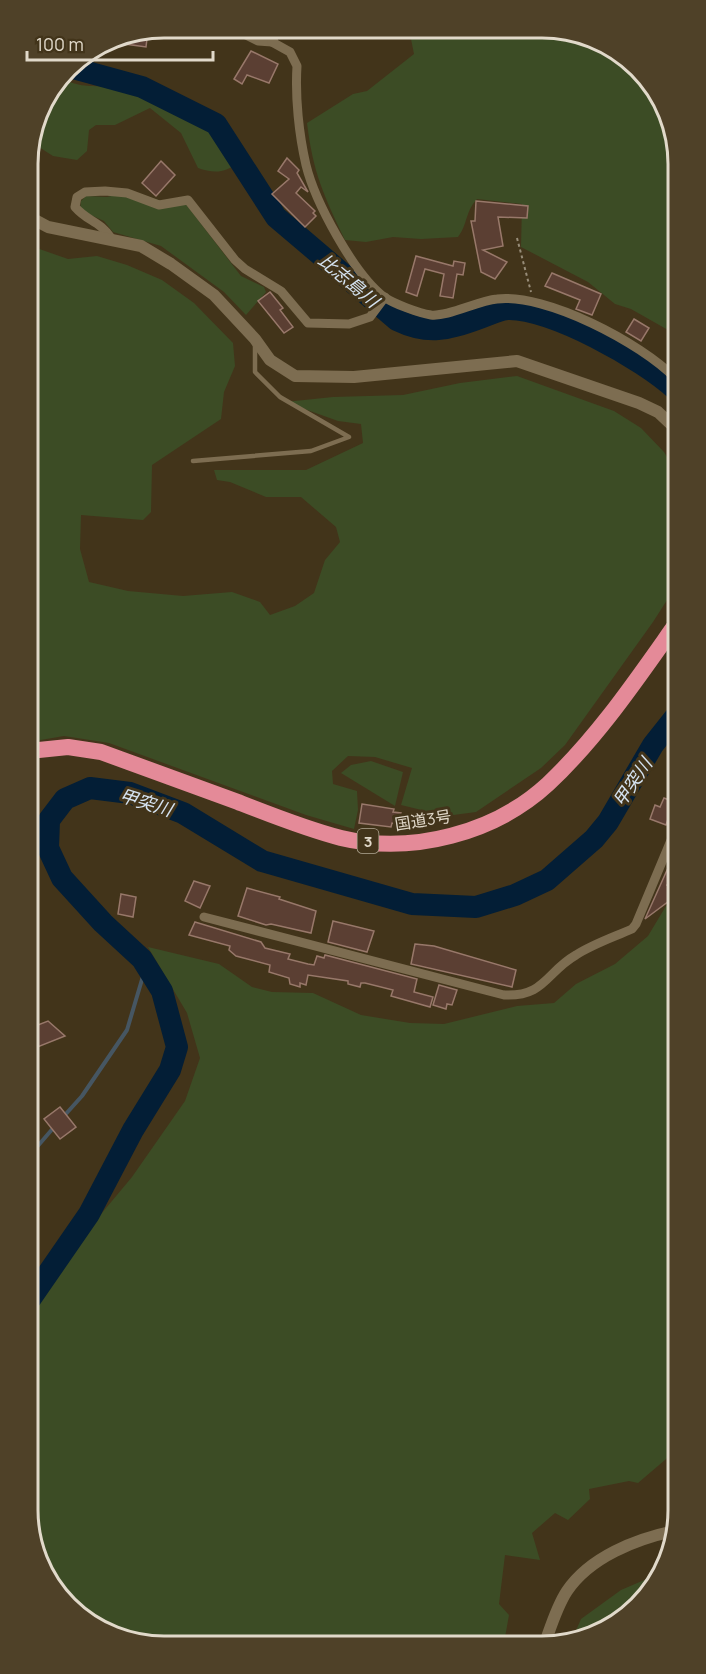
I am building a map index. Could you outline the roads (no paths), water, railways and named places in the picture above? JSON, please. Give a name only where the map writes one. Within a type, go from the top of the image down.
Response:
[{"type":"highway","name":"国道3号","points":[[38,750],[68,747],[101,752],[342,838],[395,843],[447,837],[485,824],[517,808],[548,784],[581,750],[668,635]]},
{"type":"street","points":[[254,38],[272,42],[290,52],[297,66],[306,165],[323,210],[349,256],[385,297],[430,315],[444,314],[464,306],[498,298],[533,301],[563,311],[634,347],[668,371]]},
{"type":"street","points":[[272,42],[274,38]]},
{"type":"street","points":[[112,239],[102,225],[80,213],[75,207],[74,202],[85,192],[127,193],[159,205],[188,200],[235,260],[281,291],[308,323],[349,324],[370,317],[385,297]]},
{"type":"street","points":[[38,221],[56,230],[141,246],[171,264],[214,295],[255,339],[270,360],[282,370],[295,376],[354,377],[496,361],[531,364],[639,403],[658,412],[668,421]]},
{"type":"street","points":[[204,916],[504,995],[524,996],[540,986],[575,955],[636,924],[668,848]]},
{"type":"street","points":[[548,1636],[561,1602],[575,1581],[634,1542],[666,1533]]},
{"type":"lane","points":[[193,461],[311,451],[349,436],[280,397],[255,372],[255,339]]},
{"type":"waterway","name":"比志島川","points":[[79,70],[142,87],[216,124],[276,217],[397,320],[419,328],[438,329],[458,325],[497,311],[507,309],[525,311],[547,317],[596,337],[642,364],[668,383]]},
{"type":"waterway","name":"甲突川","points":[[38,1288],[89,1214],[133,1130],[170,1070],[177,1047],[162,991],[142,959],[103,923],[62,878],[48,848],[49,820],[65,799],[90,788],[130,793],[183,813],[262,861],[412,904],[476,907],[515,895],[547,880],[594,839],[608,822],[653,745],[668,726]]},
{"type":"waterway","points":[[64,1116],[82,1096],[127,1030],[146,966]]},
{"type":"waterway","points":[[38,1146],[55,1126]]}]
